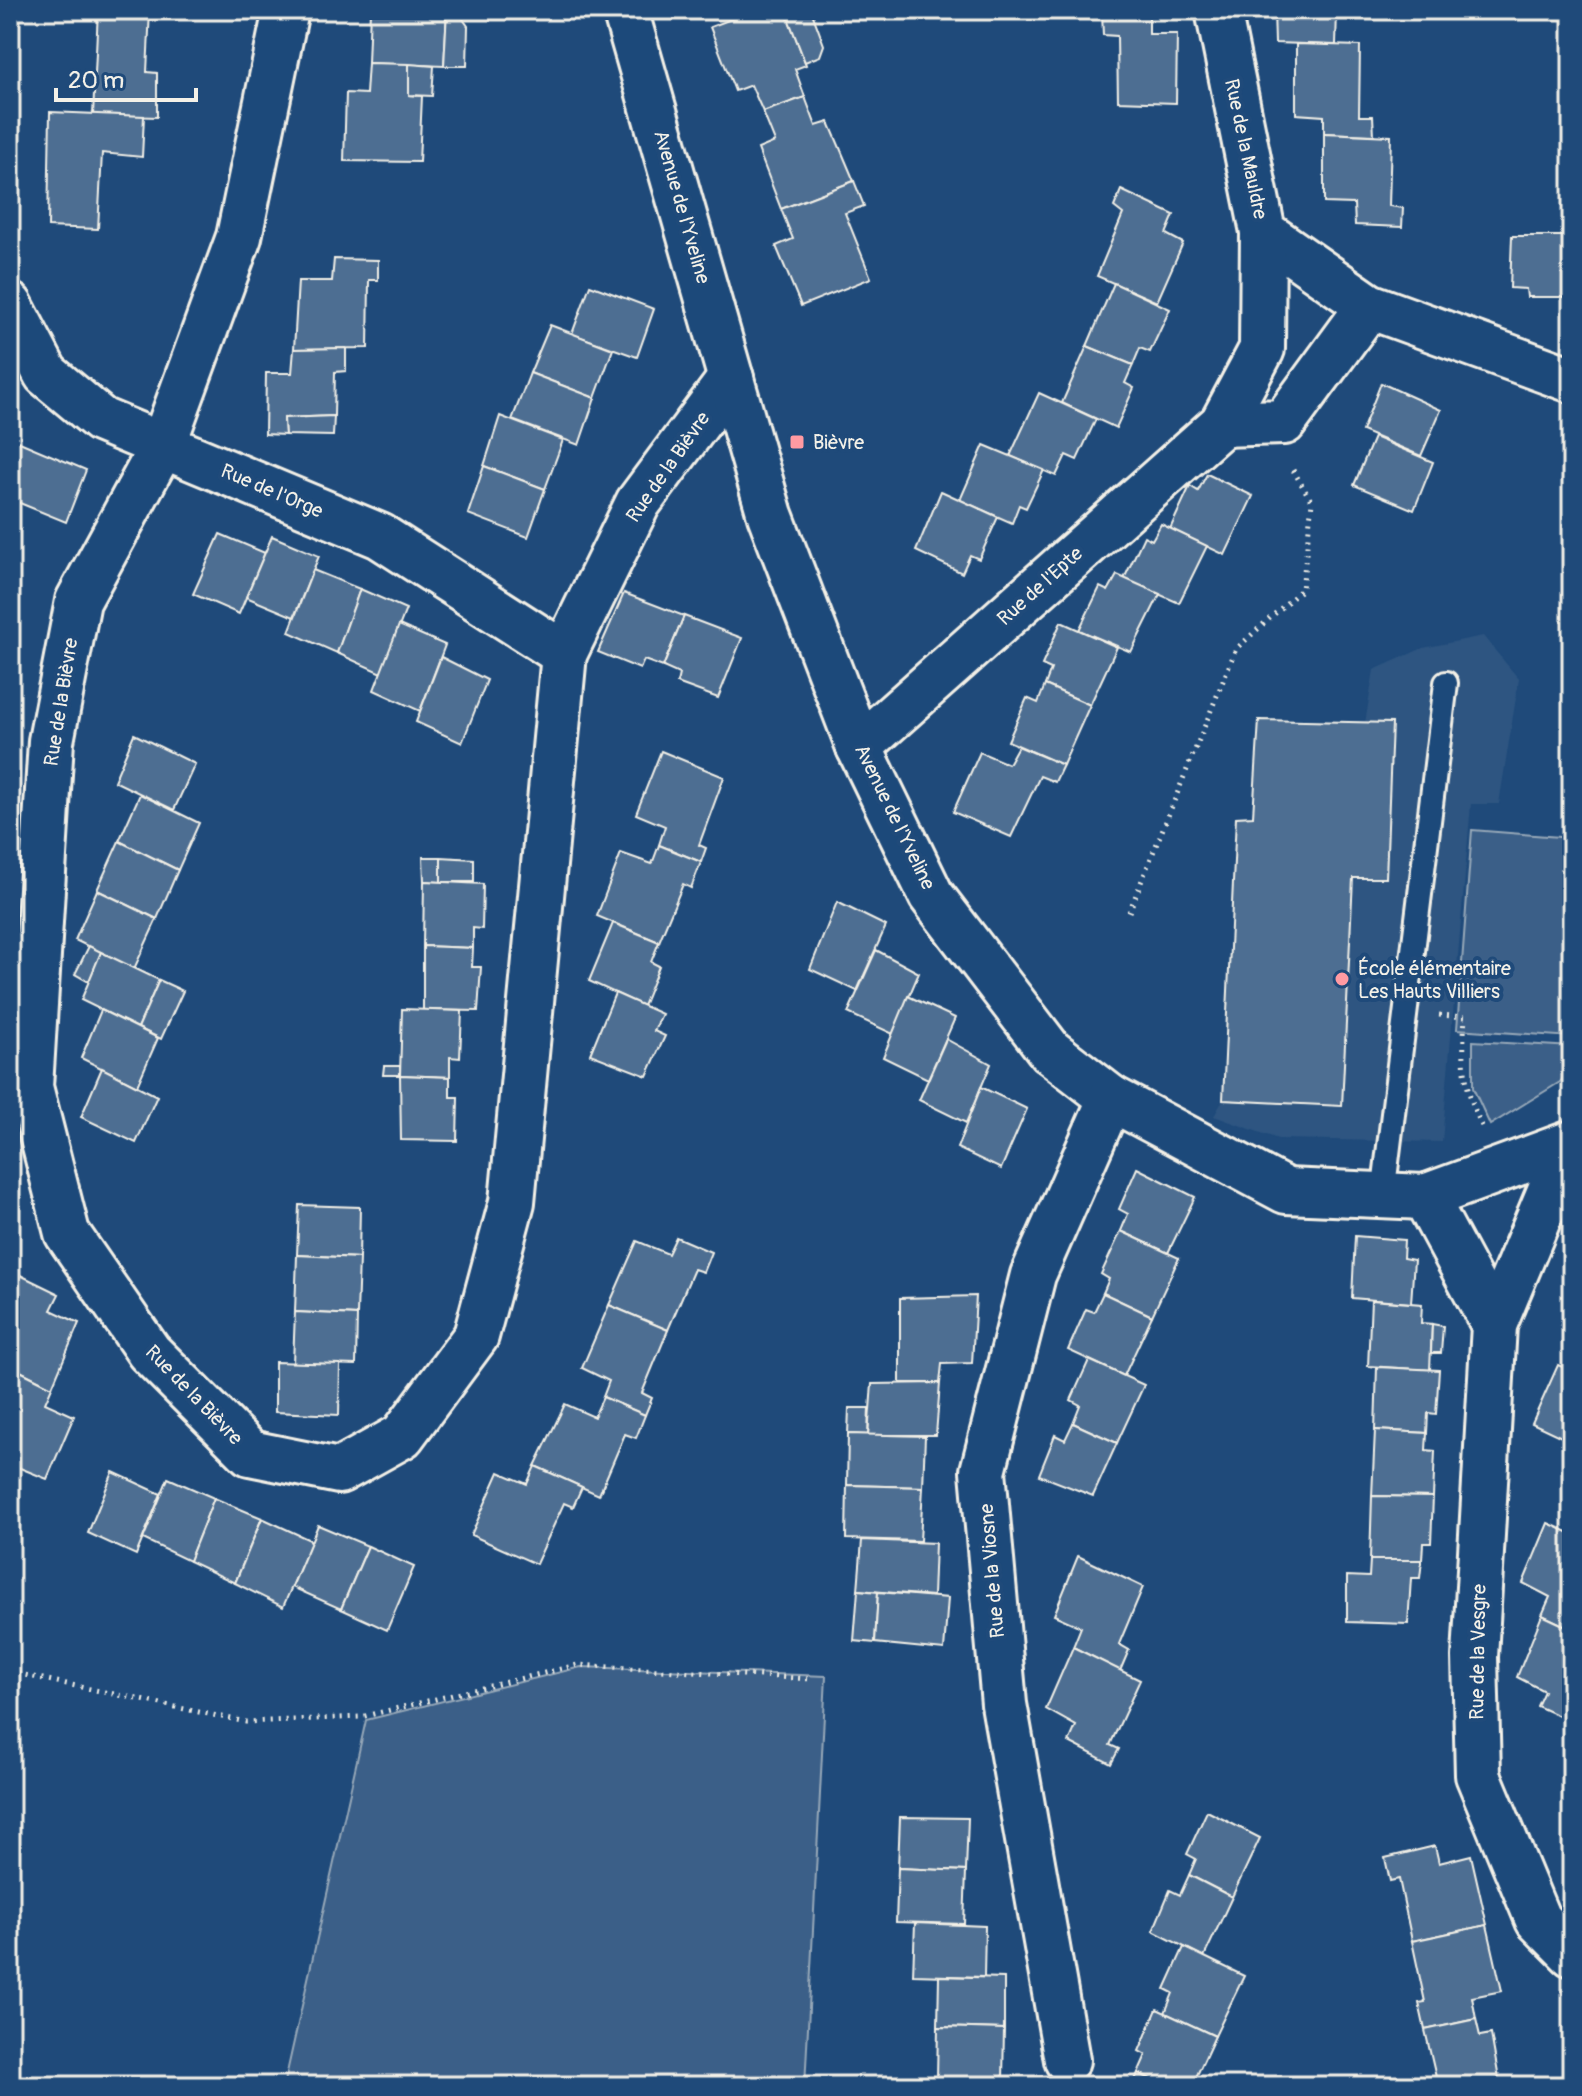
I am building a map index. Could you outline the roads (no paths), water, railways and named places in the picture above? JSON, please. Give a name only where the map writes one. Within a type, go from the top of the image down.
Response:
[{"type":"street","name":"Rue de la Bièvre","points":[[286,10],[239,237],[163,445],[78,601],[51,741],[30,1087],[67,1233],[149,1352],[250,1453],[339,1471],[402,1436],[476,1336],[512,1202],[564,654],[638,503],[731,378]]},
{"type":"street","name":"Avenue de l'Yveline","points":[[625,10],[770,515],[859,747],[931,895],[1050,1051],[1111,1098],[1286,1191],[1404,1196],[1506,1167],[1571,1144]]},
{"type":"street","name":"Rue de la Mauldre","points":[[1218,10],[1263,232],[1369,306],[1572,380]]},
{"type":"street","name":"Rue de l'Epte","points":[[859,747],[1222,424],[1262,349],[1263,232]]},
{"type":"street","name":"Rue de l'Orge","points":[[10,305],[46,374],[101,420],[380,536],[564,654]]},
{"type":"street","points":[[1222,424],[1284,422],[1369,306]]},
{"type":"street","name":"Rue de la Viosne","points":[[1067,2060],[1004,1704],[983,1471],[1033,1275],[1111,1098]]},
{"type":"street","name":"Rue de la Vesgre","points":[[1571,1144],[1494,1325],[1475,1657],[1478,1775],[1538,1920],[1572,1954]]},
{"type":"street","points":[[1404,1196],[1494,1325]]},
{"type":"lane","points":[[1404,1196],[1446,683]]},
{"type":"place","name":"Bièvre","points":[[797,442]]},
{"type":"place","name":"École élémentaire Les Hauts Villiers","points":[[1342,979]]}]
